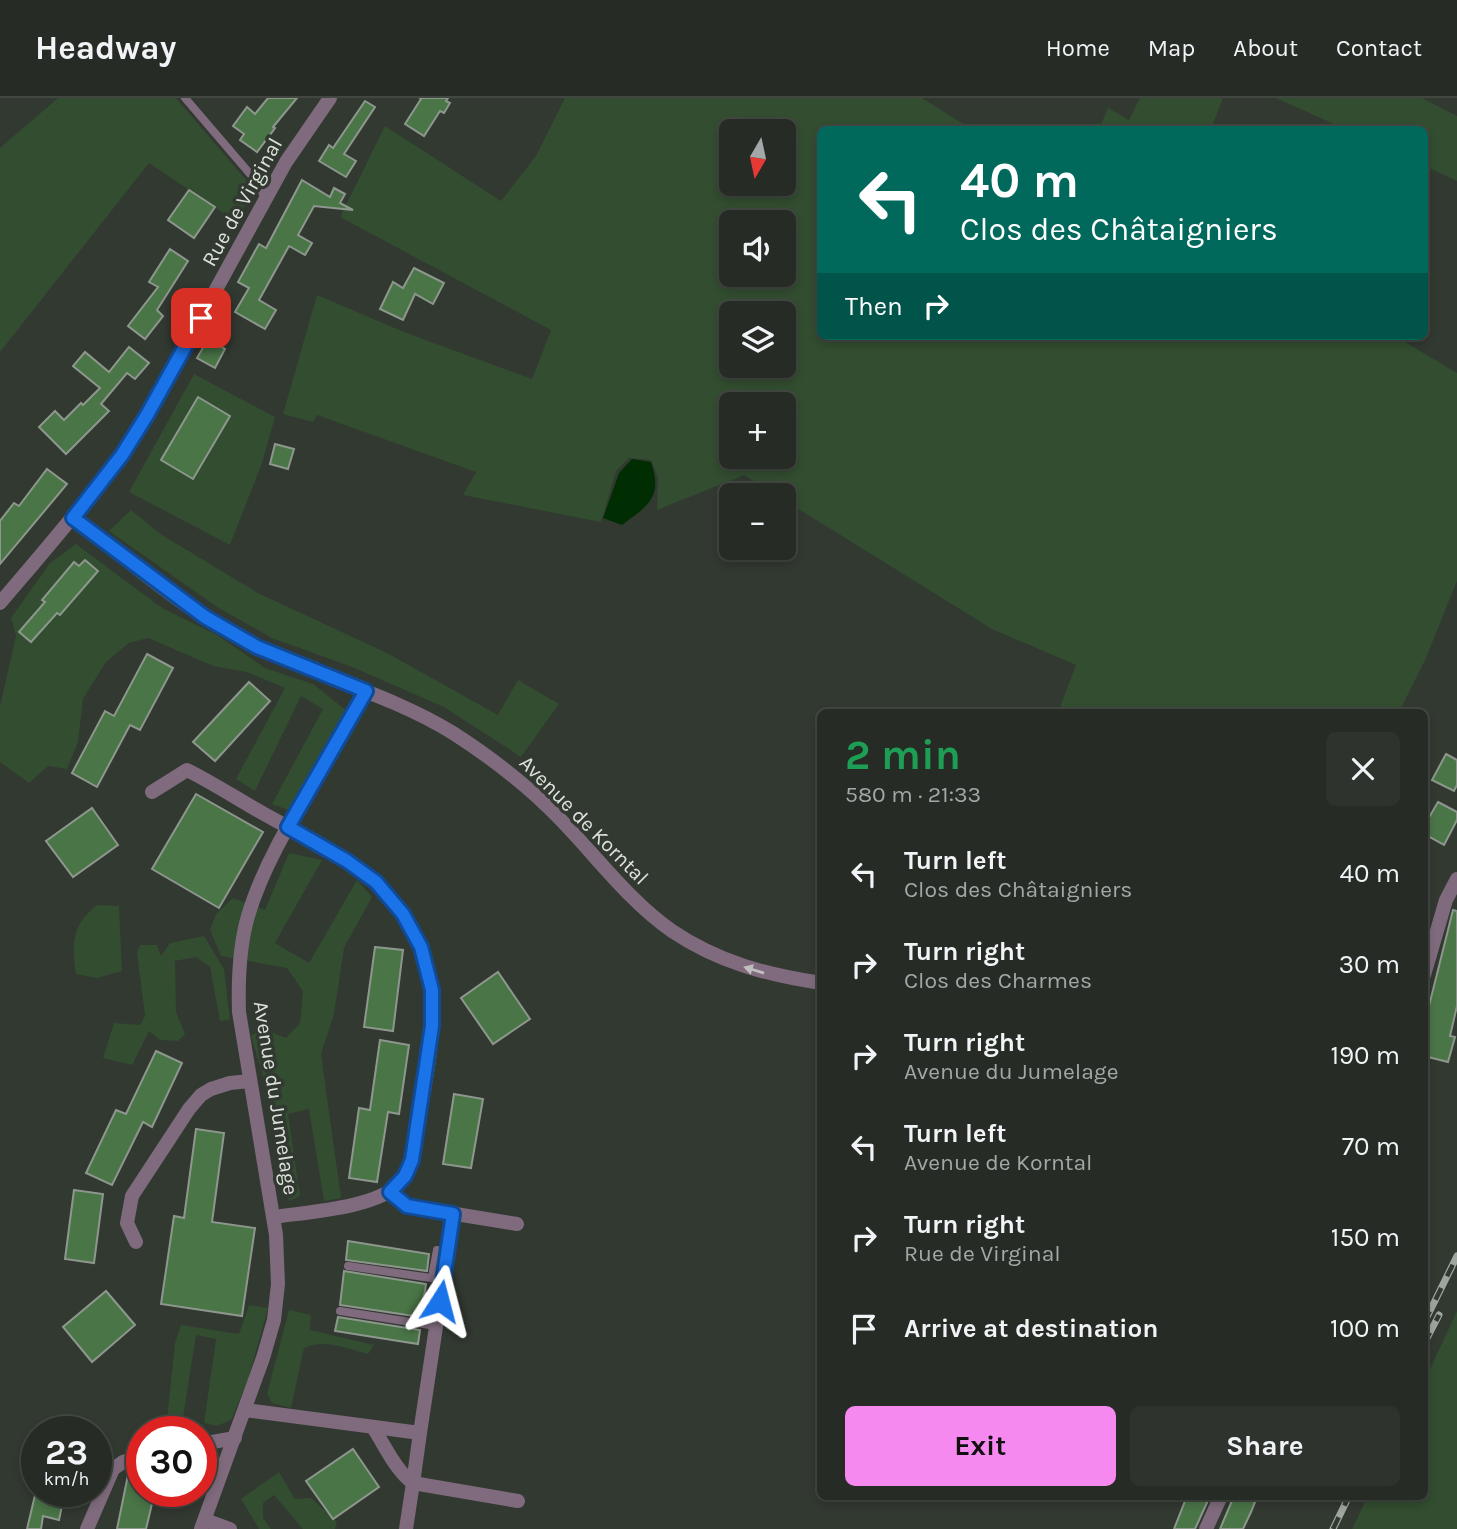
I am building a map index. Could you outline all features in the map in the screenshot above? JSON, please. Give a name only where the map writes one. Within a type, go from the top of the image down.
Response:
[{"type":"street","name":"Rue de Virginal","points":[[0,603],[73,518],[122,455],[147,415],[286,162],[330,99]]},
{"type":"street","name":"Avenue de Korntal","points":[[73,518],[205,617],[257,647],[412,711],[453,733],[519,779],[635,900],[672,930],[721,958],[754,970],[817,982]]},
{"type":"street","name":"Avenue du Jumelage","points":[[203,1524],[245,1410],[274,1320],[278,1284],[274,1217],[239,1012],[239,981],[247,917],[258,884],[288,827],[366,691]]},
{"type":"street","points":[[152,792],[187,770],[288,827],[347,861],[376,882],[403,914],[421,947],[432,990],[432,1026],[412,1160],[405,1176],[390,1192],[370,1202],[274,1217]]},
{"type":"street","points":[[1428,961],[1446,900],[1457,879]]},
{"type":"street","points":[[136,1242],[127,1223],[132,1196],[189,1109],[201,1095],[211,1089],[250,1080]]},
{"type":"street","points":[[390,1192],[407,1206],[517,1224]]},
{"type":"street","points":[[406,1529],[436,1326],[442,1251],[453,1214]]},
{"type":"street","points":[[245,1410],[420,1433]]},
{"type":"street","points":[[374,1429],[393,1460],[413,1483],[518,1502]]},
{"type":"street","points":[[217,1441],[235,1438]]},
{"type":"street","points":[[87,1529],[113,1469],[126,1461]]},
{"type":"street","points":[[1206,1529],[1218,1500]]},
{"type":"street","points":[[203,1524],[230,1529]]},
{"type":"lane","points":[[185,98],[256,181],[265,198]]},
{"type":"lane","points":[[348,1266],[431,1279],[442,1251]]},
{"type":"lane","points":[[340,1311],[436,1326]]},
{"type":"shaded area","points":[[58,98],[176,98],[253,188],[237,222],[149,163],[0,352],[0,148]]},
{"type":"shaded area","points":[[565,98],[922,98],[966,126],[817,126],[817,340],[1402,340],[1457,373],[1457,581],[1426,658],[1400,709],[1059,709],[1076,665],[992,629],[796,507],[796,483],[757,483],[744,475],[657,510],[658,478],[651,460],[629,458],[616,471],[601,522],[463,495],[476,472],[317,415],[313,422],[283,414],[317,295],[404,332],[532,379],[551,330],[340,217],[385,126],[501,201],[536,156]]},
{"type":"shaded area","points":[[1140,98],[1223,98],[1212,126],[1100,126],[1108,108],[1129,120]]},
{"type":"shaded area","points":[[1276,98],[1422,98],[1457,116],[1457,181],[1428,167],[1428,126],[1338,126]]},
{"type":"shaded area","points":[[194,374],[275,417],[262,463],[230,545],[129,492]]},
{"type":"shaded area","points":[[632,459],[651,462],[654,492],[646,506],[622,525],[603,518],[619,473]]},
{"type":"shaded area","points":[[131,510],[162,535],[258,593],[389,654],[498,715],[518,680],[559,704],[521,757],[444,707],[352,667],[272,638],[217,607],[109,531]]},
{"type":"shaded area","points":[[76,544],[162,608],[217,635],[265,668],[313,684],[347,711],[291,811],[272,804],[323,709],[301,696],[255,791],[236,779],[285,688],[247,672],[213,666],[148,638],[129,643],[106,662],[83,699],[78,742],[67,769],[48,766],[29,783],[0,762],[0,706],[16,636],[11,618],[50,563]]},
{"type":"shaded area","points":[[289,853],[322,860],[275,943],[309,963],[357,880],[372,897],[344,948],[334,1014],[321,1054],[341,1198],[324,1201],[309,1109],[288,1114],[300,1196],[289,1201],[278,1162],[266,1086],[251,1036],[261,1028],[286,1038],[300,1023],[303,991],[287,968],[221,956],[210,930],[216,914],[233,898],[265,910]]},
{"type":"shaded area","points":[[97,905],[119,906],[122,971],[97,978],[76,974],[74,944],[82,920]]},
{"type":"shaded area","points":[[204,936],[224,969],[230,1020],[220,1021],[210,967],[196,957],[175,961],[176,1012],[185,1034],[178,1041],[160,1040],[149,1031],[132,1065],[103,1058],[114,1023],[140,1025],[145,1016],[137,953],[140,945],[157,945],[161,956],[170,943]]},
{"type":"shaded area","points":[[249,1305],[268,1308],[248,1380],[231,1420],[217,1426],[217,1416],[205,1416],[216,1339],[196,1335],[183,1416],[167,1416],[175,1343],[181,1325],[239,1334]]},
{"type":"shaded area","points":[[289,1310],[311,1315],[310,1330],[374,1345],[368,1354],[327,1344],[304,1348],[291,1408],[272,1403],[267,1394]]},
{"type":"shaded area","points":[[1457,1311],[1457,1529],[1352,1529],[1366,1500],[1428,1500],[1428,1374]]},
{"type":"shaded area","points":[[279,1472],[295,1499],[311,1498],[337,1522],[335,1529],[303,1529],[274,1495],[263,1503],[263,1518],[271,1529],[259,1529],[241,1499]]},
{"type":"building","points":[[268,98],[297,98],[257,152],[240,140],[244,134],[233,126],[247,107],[255,114]]},
{"type":"building","points":[[420,98],[448,98],[446,101],[450,103],[444,113],[440,111],[424,136],[405,124]]},
{"type":"building","points":[[365,101],[375,107],[344,154],[356,161],[346,177],[319,161],[329,145],[333,148]]},
{"type":"building","points":[[302,180],[330,197],[334,188],[345,194],[340,203],[353,210],[314,206],[298,235],[312,243],[305,255],[289,246],[259,300],[276,310],[265,329],[235,312],[249,288],[238,282],[259,244],[266,248]]},
{"type":"building","points":[[189,190],[215,207],[194,238],[168,220]]},
{"type":"building","points":[[170,249],[188,261],[157,310],[163,316],[145,339],[128,326],[158,287],[149,282]]},
{"type":"building","points":[[414,268],[444,283],[433,304],[415,294],[403,320],[380,309],[393,282],[403,288]]},
{"type":"building","points":[[208,339],[225,349],[215,368],[197,358]]},
{"type":"building","points":[[129,347],[149,363],[135,379],[127,373],[101,404],[109,411],[66,454],[39,427],[55,411],[64,420],[100,388],[73,366],[85,352],[109,372]]},
{"type":"building","points":[[198,397],[230,416],[193,479],[161,460]]},
{"type":"building","points":[[275,444],[294,449],[288,469],[270,464]]},
{"type":"building","points":[[47,469],[67,484],[0,564],[0,521],[14,503],[19,506]]},
{"type":"building","points":[[85,560],[98,571],[60,615],[57,613],[31,642],[19,632],[74,562],[79,566]]},
{"type":"building","points":[[147,654],[173,668],[140,730],[130,725],[97,787],[72,773],[105,711],[114,716]]},
{"type":"building","points":[[249,682],[270,701],[215,761],[193,742]]},
{"type":"building","points":[[1446,754],[1457,760],[1457,785],[1454,791],[1432,780]]},
{"type":"building","points":[[196,794],[263,832],[219,908],[152,869]]},
{"type":"building","points":[[1438,802],[1457,812],[1457,820],[1444,845],[1428,836],[1428,819]]},
{"type":"building","points":[[92,808],[118,845],[73,877],[46,841]]},
{"type":"building","points":[[1453,910],[1457,911],[1457,1006],[1450,1036],[1455,1037],[1448,1062],[1428,1057],[1428,1010]]},
{"type":"building","points":[[375,947],[403,950],[393,1031],[364,1027]]},
{"type":"building","points":[[498,972],[530,1019],[493,1044],[461,998]]},
{"type":"building","points":[[380,1040],[409,1045],[399,1114],[388,1112],[377,1182],[349,1178],[359,1108],[370,1110]]},
{"type":"building","points":[[156,1051],[182,1063],[152,1127],[143,1122],[112,1185],[86,1173],[116,1110],[126,1114]]},
{"type":"building","points":[[454,1094],[483,1099],[471,1168],[443,1164]]},
{"type":"building","points":[[196,1129],[224,1133],[212,1222],[255,1228],[242,1316],[161,1304],[174,1216],[184,1218]]},
{"type":"building","points":[[74,1190],[103,1194],[94,1263],[65,1259]]},
{"type":"building","points":[[348,1241],[429,1254],[427,1271],[346,1260]]},
{"type":"building","points":[[344,1271],[426,1284],[421,1317],[340,1305]]},
{"type":"building","points":[[106,1291],[135,1325],[92,1362],[63,1327]]},
{"type":"building","points":[[338,1317],[420,1330],[418,1344],[335,1331]]},
{"type":"building","points":[[353,1449],[379,1487],[333,1519],[306,1481]]},
{"type":"building","points":[[126,1485],[126,1507],[151,1507],[146,1529],[117,1529]]},
{"type":"building","points":[[1185,1500],[1208,1500],[1195,1529],[1174,1529]]},
{"type":"building","points":[[1232,1500],[1255,1502],[1243,1529],[1220,1529]]},
{"type":"building","points":[[32,1507],[62,1507],[59,1520],[43,1516],[41,1529],[27,1529]]},
{"type":"railway","points":[[1428,1315],[1457,1256]]},
{"type":"railway","points":[[1428,1336],[1439,1315]]},
{"type":"railway","points":[[1333,1529],[1347,1500]]},
{"type":"route","points":[[201,318],[122,455],[73,518],[205,617],[257,647],[366,691],[288,827],[347,861],[376,882],[403,914],[421,947],[432,990],[432,1026],[412,1160],[399,1185],[390,1192],[407,1206],[453,1214],[440,1301]]}]
